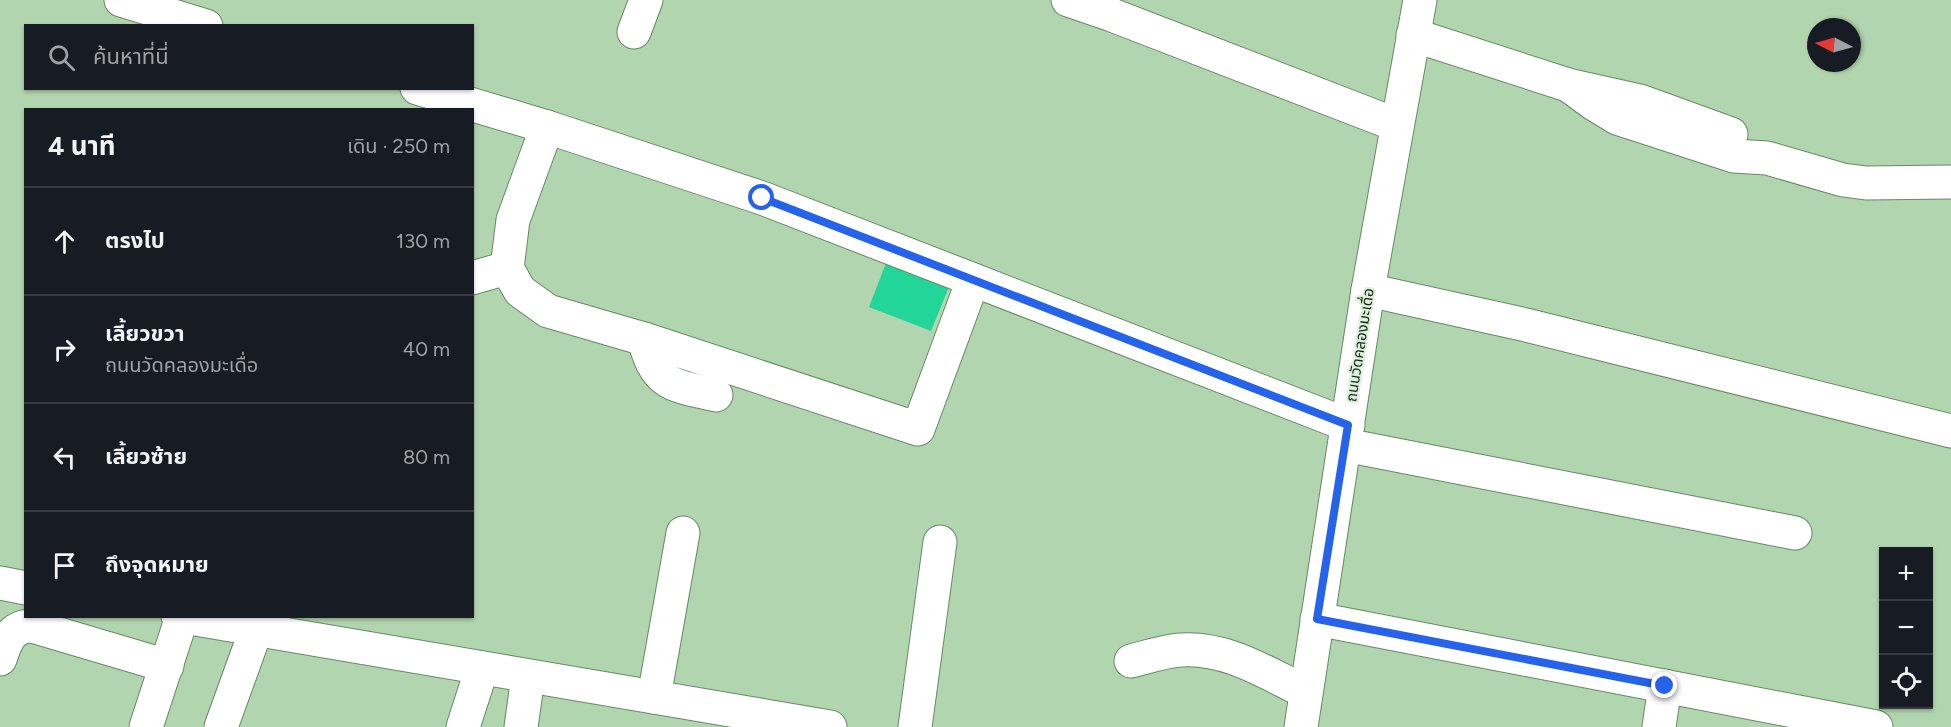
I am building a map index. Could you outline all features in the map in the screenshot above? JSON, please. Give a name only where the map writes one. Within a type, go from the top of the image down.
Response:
[{"type":"street","points":[[121,0],[199,24]]},
{"type":"street","points":[[634,32],[646,0]]},
{"type":"street","points":[[1068,0],[1397,125]]},
{"type":"street","name":"ถนนวัดคลองมะเดื่อ","points":[[1301,727],[1368,290],[1420,0]]},
{"type":"street","points":[[1413,35],[1568,85],[1617,117],[1734,156],[1767,158],[1843,180],[1866,183],[1951,182]]},
{"type":"street","points":[[424,90],[547,127],[762,198],[973,280],[1346,435],[1795,533]]},
{"type":"street","points":[[547,127],[513,220],[507,268],[520,291],[548,311],[644,339],[918,429],[973,280]]},
{"type":"street","points":[[474,277],[507,268]]},
{"type":"street","points":[[1368,290],[1526,325],[1951,431]]},
{"type":"street","points":[[644,339],[649,360],[660,376],[676,386],[716,394]]},
{"type":"street","points":[[654,697],[683,533]]},
{"type":"street","points":[[915,727],[940,542]]},
{"type":"street","points":[[0,583],[24,588]]},
{"type":"street","points":[[146,727],[167,666],[193,618],[830,727]]},
{"type":"street","points":[[1317,619],[1876,727]]},
{"type":"street","points":[[0,659],[10,634],[20,627],[32,626],[167,666]]},
{"type":"street","points":[[221,727],[256,630]]},
{"type":"street","points":[[1131,661],[1179,650],[1205,650],[1237,658],[1306,692]]},
{"type":"street","points":[[463,727],[482,668]]},
{"type":"street","points":[[521,727],[528,677]]},
{"type":"street","points":[[1659,727],[1665,686]]},
{"type":"building","points":[[888,258],[951,282],[931,331],[869,307]]},
{"type":"route","points":[[762,198],[1348,425],[1317,619],[1665,686]]}]
